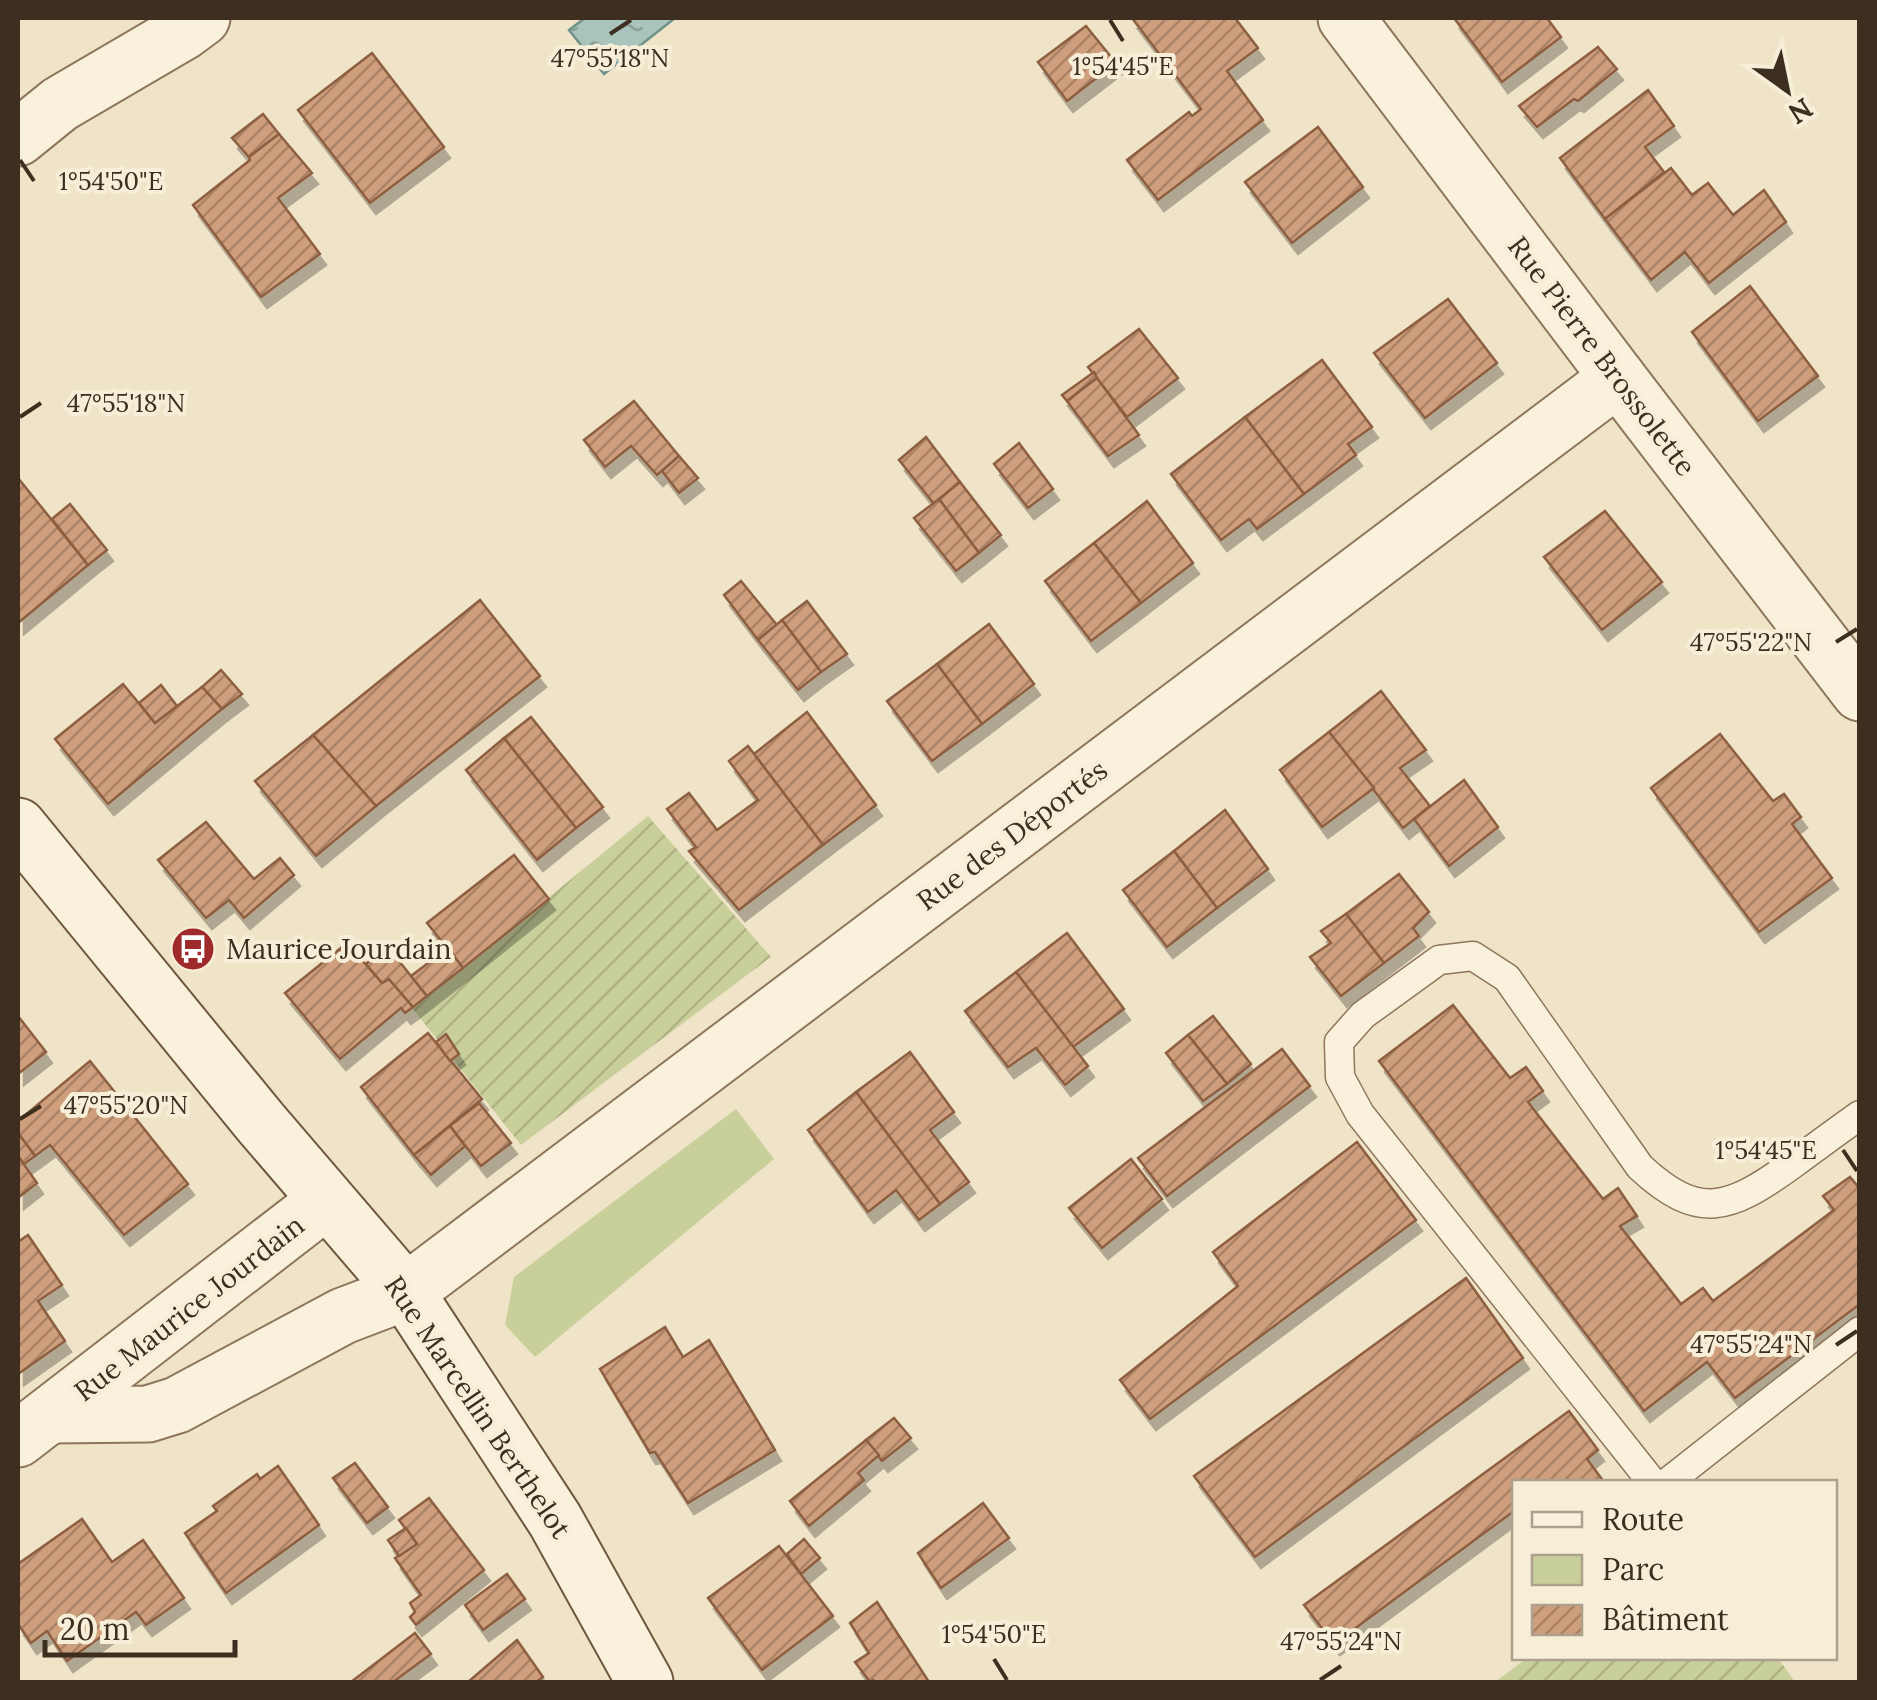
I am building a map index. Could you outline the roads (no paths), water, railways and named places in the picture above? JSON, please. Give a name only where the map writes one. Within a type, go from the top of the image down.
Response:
[{"type":"street","points":[[18,138],[60,104],[202,18]]},
{"type":"street","name":"Rue Pierre Brossolette","points":[[1346,18],[1860,693]]},
{"type":"street","name":"Rue des Déportés","points":[[406,1292],[1618,378]]},
{"type":"street","name":"Rue Marcellin Berthelot","points":[[18,826],[326,1201],[406,1292],[556,1520],[645,1682]]},
{"type":"street","name":"Rue Maurice Jourdain","points":[[34,1427],[326,1201]]},
{"type":"street","name":"Rue Maurice Jourdain","points":[[34,1427],[148,1414],[178,1405],[343,1316],[406,1292]]},
{"type":"lane","points":[[1650,1480],[1360,1114],[1340,1077],[1339,1042],[1363,1015],[1439,960],[1472,956],[1507,978],[1640,1167],[1660,1186],[1683,1198],[1708,1204],[1738,1200],[1758,1189],[1860,1115]]},
{"type":"lane","points":[[1671,1480],[1860,1331]]},
{"type":"water","points":[[585,18],[675,18],[604,74],[569,30]]},
{"type":"place","name":"Maurice Jourdain","points":[[193,949]]}]
